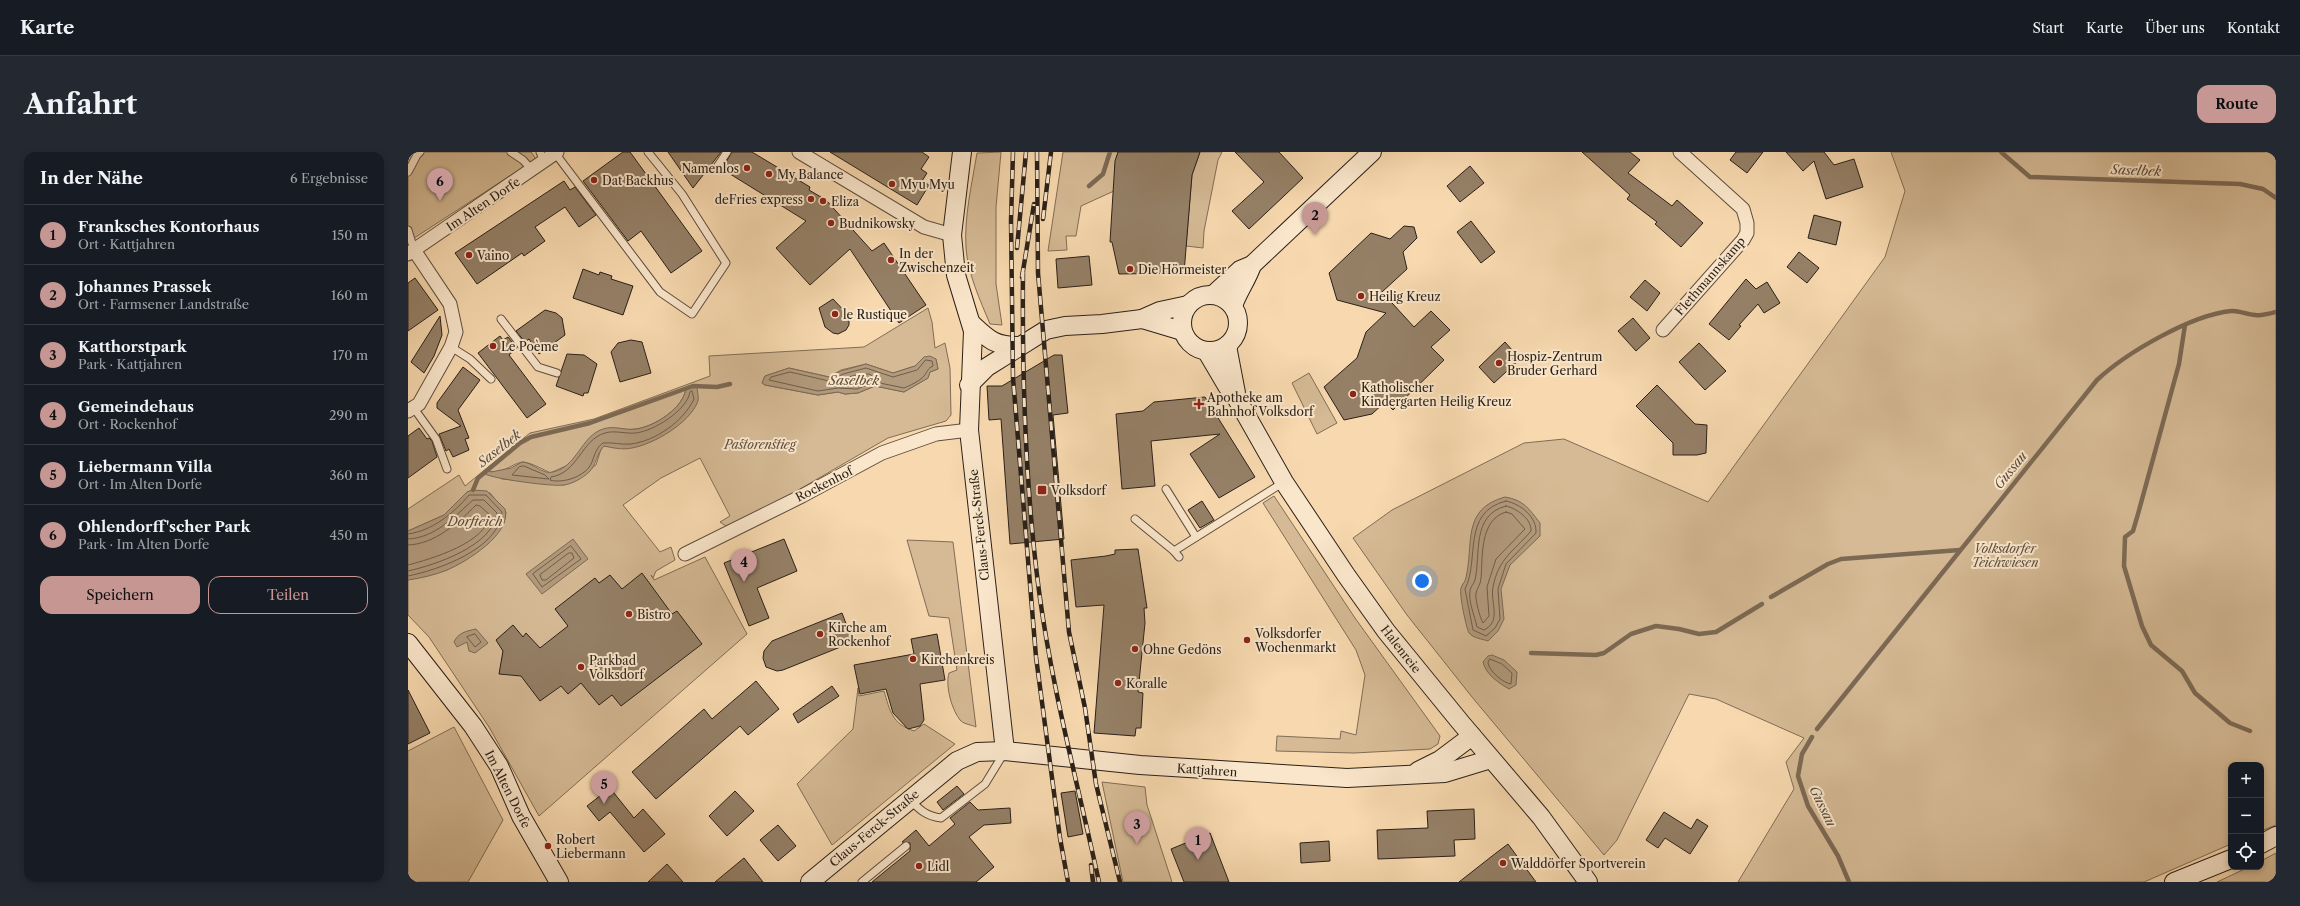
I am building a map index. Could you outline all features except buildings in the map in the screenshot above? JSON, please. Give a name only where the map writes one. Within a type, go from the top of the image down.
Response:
[{"type":"street","points":[[799,152],[924,227],[952,235]]},
{"type":"street","name":"Claus-Ferck-Straße","points":[[810,882],[957,761],[977,752],[1005,751],[969,430],[969,385],[973,352],[972,324],[956,276],[952,235],[962,152]]},
{"type":"street","points":[[1213,295],[1240,270],[1252,265],[1372,152]]},
{"type":"street","name":"Flethmannskamp","points":[[1663,330],[1743,240],[1747,228],[1743,209],[1680,152]]},
{"type":"street","name":"Im Alten Dorfe","points":[[411,252],[532,170],[542,157],[556,153]]},
{"type":"street","points":[[411,252],[450,304],[456,332],[451,347],[418,404],[411,409]]},
{"type":"street","points":[[1233,306],[1237,295],[1248,278],[1252,265]]},
{"type":"street","points":[[969,385],[987,367],[1019,346],[1054,328],[1142,319],[1160,311],[1188,305],[1202,296],[1213,295],[1224,298],[1233,306],[1238,318],[1238,331],[1227,346],[1214,352],[1207,352],[1194,347],[1182,331],[1142,319]]},
{"type":"street","points":[[1182,331],[1182,317],[1188,305]]},
{"type":"street","points":[[972,324],[996,344],[1004,346],[1019,346]]},
{"type":"street","name":"Halenreie","points":[[1227,346],[1237,399]]},
{"type":"street","name":"Halenreie","points":[[1207,352],[1227,386],[1237,399],[1284,482],[1339,566],[1386,631],[1472,736],[1541,816],[1588,882]]},
{"type":"street","name":"Rockenhof","points":[[685,554],[777,509],[882,453],[936,434],[969,430]]},
{"type":"street","name":"Im Alten Dorfe","points":[[408,643],[473,726],[499,766],[521,816],[559,882]]},
{"type":"street","name":"Kattjahren","points":[[1410,774],[1440,760],[1472,736]]},
{"type":"street","name":"Kattjahren","points":[[1005,751],[1146,765],[1319,778],[1380,777],[1454,771],[1491,758]]},
{"type":"street","points":[[2264,842],[2276,836]]},
{"type":"street","points":[[2174,882],[2228,860]]},
{"type":"lane","points":[[408,172],[420,152]]},
{"type":"lane","points":[[511,152],[523,160],[532,170]]},
{"type":"lane","points":[[556,153],[660,292],[692,314],[726,263],[682,194],[648,152]]},
{"type":"lane","points":[[717,167],[727,152]]},
{"type":"lane","points":[[408,230],[411,252]]},
{"type":"lane","points":[[501,319],[538,367],[557,373]]},
{"type":"lane","points":[[451,347],[470,359],[490,379]]},
{"type":"lane","points":[[411,409],[436,439],[447,470]]},
{"type":"lane","points":[[1174,551],[1284,482]]},
{"type":"lane","points":[[1166,489],[1196,537]]},
{"type":"lane","points":[[1135,519],[1174,551],[1179,557]]},
{"type":"lane","points":[[909,799],[922,812],[931,817],[941,818],[985,784],[1005,751]]},
{"type":"lane","points":[[862,882],[906,846]]},
{"type":"green space","points":[[408,152],[531,152],[536,159],[408,242]]},
{"type":"green space","points":[[1001,152],[996,207],[996,284],[1002,325],[990,324],[975,287],[969,267],[966,248],[966,224],[977,153]]},
{"type":"green space","points":[[1063,152],[1118,152],[1114,191],[1081,206],[1076,236],[1066,236],[1067,250],[1048,251]]},
{"type":"green space","points":[[1200,152],[1222,152],[1218,160],[1204,231],[1203,248],[1186,246],[1192,175]]},
{"type":"green space","name":"Volksdorfer Teichwiesen","points":[[1891,152],[2276,152],[2276,825],[2264,830],[2264,762],[2228,762],[2228,845],[2144,882],[1738,882],[1794,789],[1786,762],[1804,738],[1716,699],[1689,694],[1617,840],[1604,855],[1472,697],[1407,615],[1353,538],[1392,510],[1524,443],[1564,439],[1708,502],[1885,257],[1905,191]]},
{"type":"green space","name":"Pastorenstieg","points":[[928,308],[932,322],[935,348],[945,343],[950,368],[951,415],[946,421],[888,438],[769,507],[726,526],[720,522],[730,516],[700,458],[661,478],[623,505],[660,552],[671,547],[675,560],[656,571],[653,578],[651,575],[654,580],[705,557],[747,634],[539,816],[489,727],[429,637],[408,615],[408,580],[447,570],[459,563],[504,523],[506,512],[490,493],[473,490],[467,492],[444,515],[408,531],[408,509],[459,475],[465,486],[530,433],[594,419],[710,376],[709,356],[864,347]],"holes":[[[936,359],[938,369],[930,372],[928,378],[904,392],[875,386],[858,393],[845,394],[838,392],[818,395],[765,385],[762,383],[765,376],[789,368],[829,377],[841,370],[866,364],[893,373],[915,366],[921,360]],[[686,388],[688,414],[669,431],[650,442],[640,445],[630,447],[604,446],[601,449],[596,465],[564,485],[502,479],[488,470],[493,472],[502,471],[524,462],[550,473],[568,465],[596,433],[606,429],[635,429],[651,425],[667,415],[680,403]]]},
{"type":"green space","points":[[1309,373],[1337,423],[1317,434],[1292,383]]},
{"type":"green space","points":[[1274,496],[1355,618],[1440,736],[1438,744],[1430,749],[1354,753],[1276,751],[1277,736],[1340,739],[1341,731],[1356,735],[1365,675],[1356,650],[1263,503]]},
{"type":"green space","points":[[907,540],[953,542],[976,727],[961,721],[952,705],[948,678],[949,673],[957,670],[949,618],[929,616]]},
{"type":"green space","points":[[858,688],[859,696],[884,691],[890,711],[896,721],[901,725],[914,731],[924,724],[955,744],[832,845],[797,784],[853,729]]},
{"type":"green space","points":[[454,727],[503,820],[468,882],[408,882],[408,751]]},
{"type":"green space","points":[[1102,782],[1145,787],[1147,805],[1172,882],[1123,882]]},
{"type":"green space","points":[[2276,853],[2276,882],[2217,882],[2243,870],[2264,870],[2264,859]]},
{"type":"water","name":"Saselbek","points":[[930,356],[936,359],[938,369],[930,372],[928,378],[904,392],[875,386],[858,393],[845,394],[838,392],[818,395],[765,385],[762,383],[765,376],[789,368],[829,377],[841,371],[866,364],[893,373],[915,366],[924,357]]},
{"type":"water","points":[[697,386],[698,401],[694,409],[679,424],[660,437],[641,446],[625,449],[604,446],[599,452],[592,469],[574,482],[564,485],[548,485],[511,480],[485,474],[488,470],[491,472],[511,468],[522,462],[530,464],[545,472],[553,472],[561,469],[574,458],[589,438],[596,433],[607,428],[637,429],[652,424],[668,415],[674,409],[684,395],[686,388]]},
{"type":"water","name":"Dorfteich","points":[[473,490],[487,491],[505,509],[505,518],[502,528],[486,546],[465,561],[433,575],[408,580],[408,531],[444,515],[467,492]]},
{"type":"water","points":[[1505,497],[1517,500],[1529,509],[1540,523],[1540,536],[1510,565],[1501,589],[1504,619],[1498,631],[1488,641],[1475,637],[1469,633],[1463,610],[1461,588],[1466,578],[1470,540],[1475,519],[1481,510],[1491,503]]},
{"type":"water","points":[[573,539],[588,559],[542,594],[526,574]]},
{"type":"water","points":[[476,629],[488,643],[475,653],[469,651],[467,642],[457,647],[454,642],[460,634]]},
{"type":"water","points":[[1492,655],[1504,660],[1517,672],[1516,685],[1509,689],[1490,675],[1483,662],[1488,656]]},
{"type":"waterway","name":"Saselbek","points":[[1089,186],[1103,174],[1110,152]]},
{"type":"waterway","name":"Saselbek","points":[[2001,152],[2030,177],[2240,184],[2263,189],[2276,198]]},
{"type":"waterway","name":"Gussau","points":[[1817,729],[2097,380],[2109,369],[2142,347],[2179,327],[2197,320],[2231,311],[2257,315],[2265,315],[2276,312]]},
{"type":"waterway","points":[[2185,325],[2179,364],[2138,514],[2133,531],[2125,537],[2124,566],[2142,626],[2151,645],[2182,671],[2195,693],[2230,723],[2250,731]]},
{"type":"waterway","name":"Saselbek","points":[[473,490],[478,478],[520,443],[531,437],[590,423],[693,386],[717,387],[730,384]]},
{"type":"waterway","points":[[1771,597],[1828,564],[1841,559],[1960,550]]},
{"type":"waterway","points":[[1531,653],[1596,655],[1604,653],[1631,634],[1656,626],[1679,629],[1699,634],[1716,632],[1762,604]]},
{"type":"waterway","name":"Gussau","points":[[1812,737],[1802,754],[1798,776],[1808,806],[1838,856],[1849,882]]},
{"type":"railway","points":[[1013,152],[1011,221],[1013,378],[1036,657],[1060,838],[1068,882]]},
{"type":"railway","points":[[1017,248],[1026,152]]},
{"type":"railway","points":[[1037,152],[1038,273],[1069,632],[1085,708],[1096,784],[1120,882]]},
{"type":"railway","points":[[1043,219],[1051,152]]},
{"type":"railway","points":[[1022,277],[1034,204]]},
{"type":"railway","points":[[1023,272],[1025,432],[1034,551],[1044,628],[1058,701],[1099,882]]},
{"type":"railway","points":[[1091,865],[1093,882]]},
{"type":"place","name":"Namenlos","points":[[747,168]]},
{"type":"place","name":"My Balance","points":[[769,174]]},
{"type":"place","name":"Dat Backhus","points":[[594,180]]},
{"type":"place","name":"Myu Myu","points":[[892,184]]},
{"type":"place","name":"deFries express","points":[[811,199]]},
{"type":"place","name":"Ohlendorff'scher Park","points":[[440,201]]},
{"type":"place","name":"Eliza","points":[[823,201]]},
{"type":"place","name":"Budnikowsky","points":[[831,223]]},
{"type":"place","name":"Johannes Prassek","points":[[1315,235]]},
{"type":"place","name":"Vaino","points":[[469,255]]},
{"type":"place","name":"In der Zwischenzeit","points":[[891,260]]},
{"type":"place","name":"Die Hörmeister","points":[[1130,269]]},
{"type":"place","name":"Heilig Kreuz","points":[[1361,296]]},
{"type":"place","name":"le Rustique","points":[[835,314]]},
{"type":"place","name":"Le Poème","points":[[493,346]]},
{"type":"place","name":"Hospiz-Zentrum Bruder Gerhard","points":[[1499,363]]},
{"type":"place","name":"Katholischer Kindergarten Heilig Kreuz","points":[[1353,394]]},
{"type":"place","name":"Apotheke am Bahnhof Volksdorf","points":[[1199,404]]},
{"type":"place","name":"Volksdorf","points":[[1042,490]]},
{"type":"place","name":"Gemeindehaus","points":[[744,582]]},
{"type":"place","name":"Bistro","points":[[629,614]]},
{"type":"place","name":"Kirche am Rockenhof","points":[[820,634]]},
{"type":"place","name":"Volksdorfer Wochenmarkt","points":[[1247,640]]},
{"type":"place","name":"Ohne Gedöns","points":[[1135,649]]},
{"type":"place","name":"Kirchenkreis","points":[[913,659]]},
{"type":"place","name":"Parkbad Volksdorf","points":[[581,667]]},
{"type":"place","name":"Koralle","points":[[1118,683]]},
{"type":"place","name":"Liebermann Villa","points":[[604,804]]},
{"type":"place","name":"Katthorstpark","points":[[1137,844]]},
{"type":"place","name":"Robert Liebermann","points":[[548,846]]},
{"type":"place","name":"Franksches Kontorhaus","points":[[1198,860]]},
{"type":"place","name":"Walddörfer Sportverein","points":[[1503,863]]},
{"type":"place","name":"Lidl","points":[[919,866]]}]
